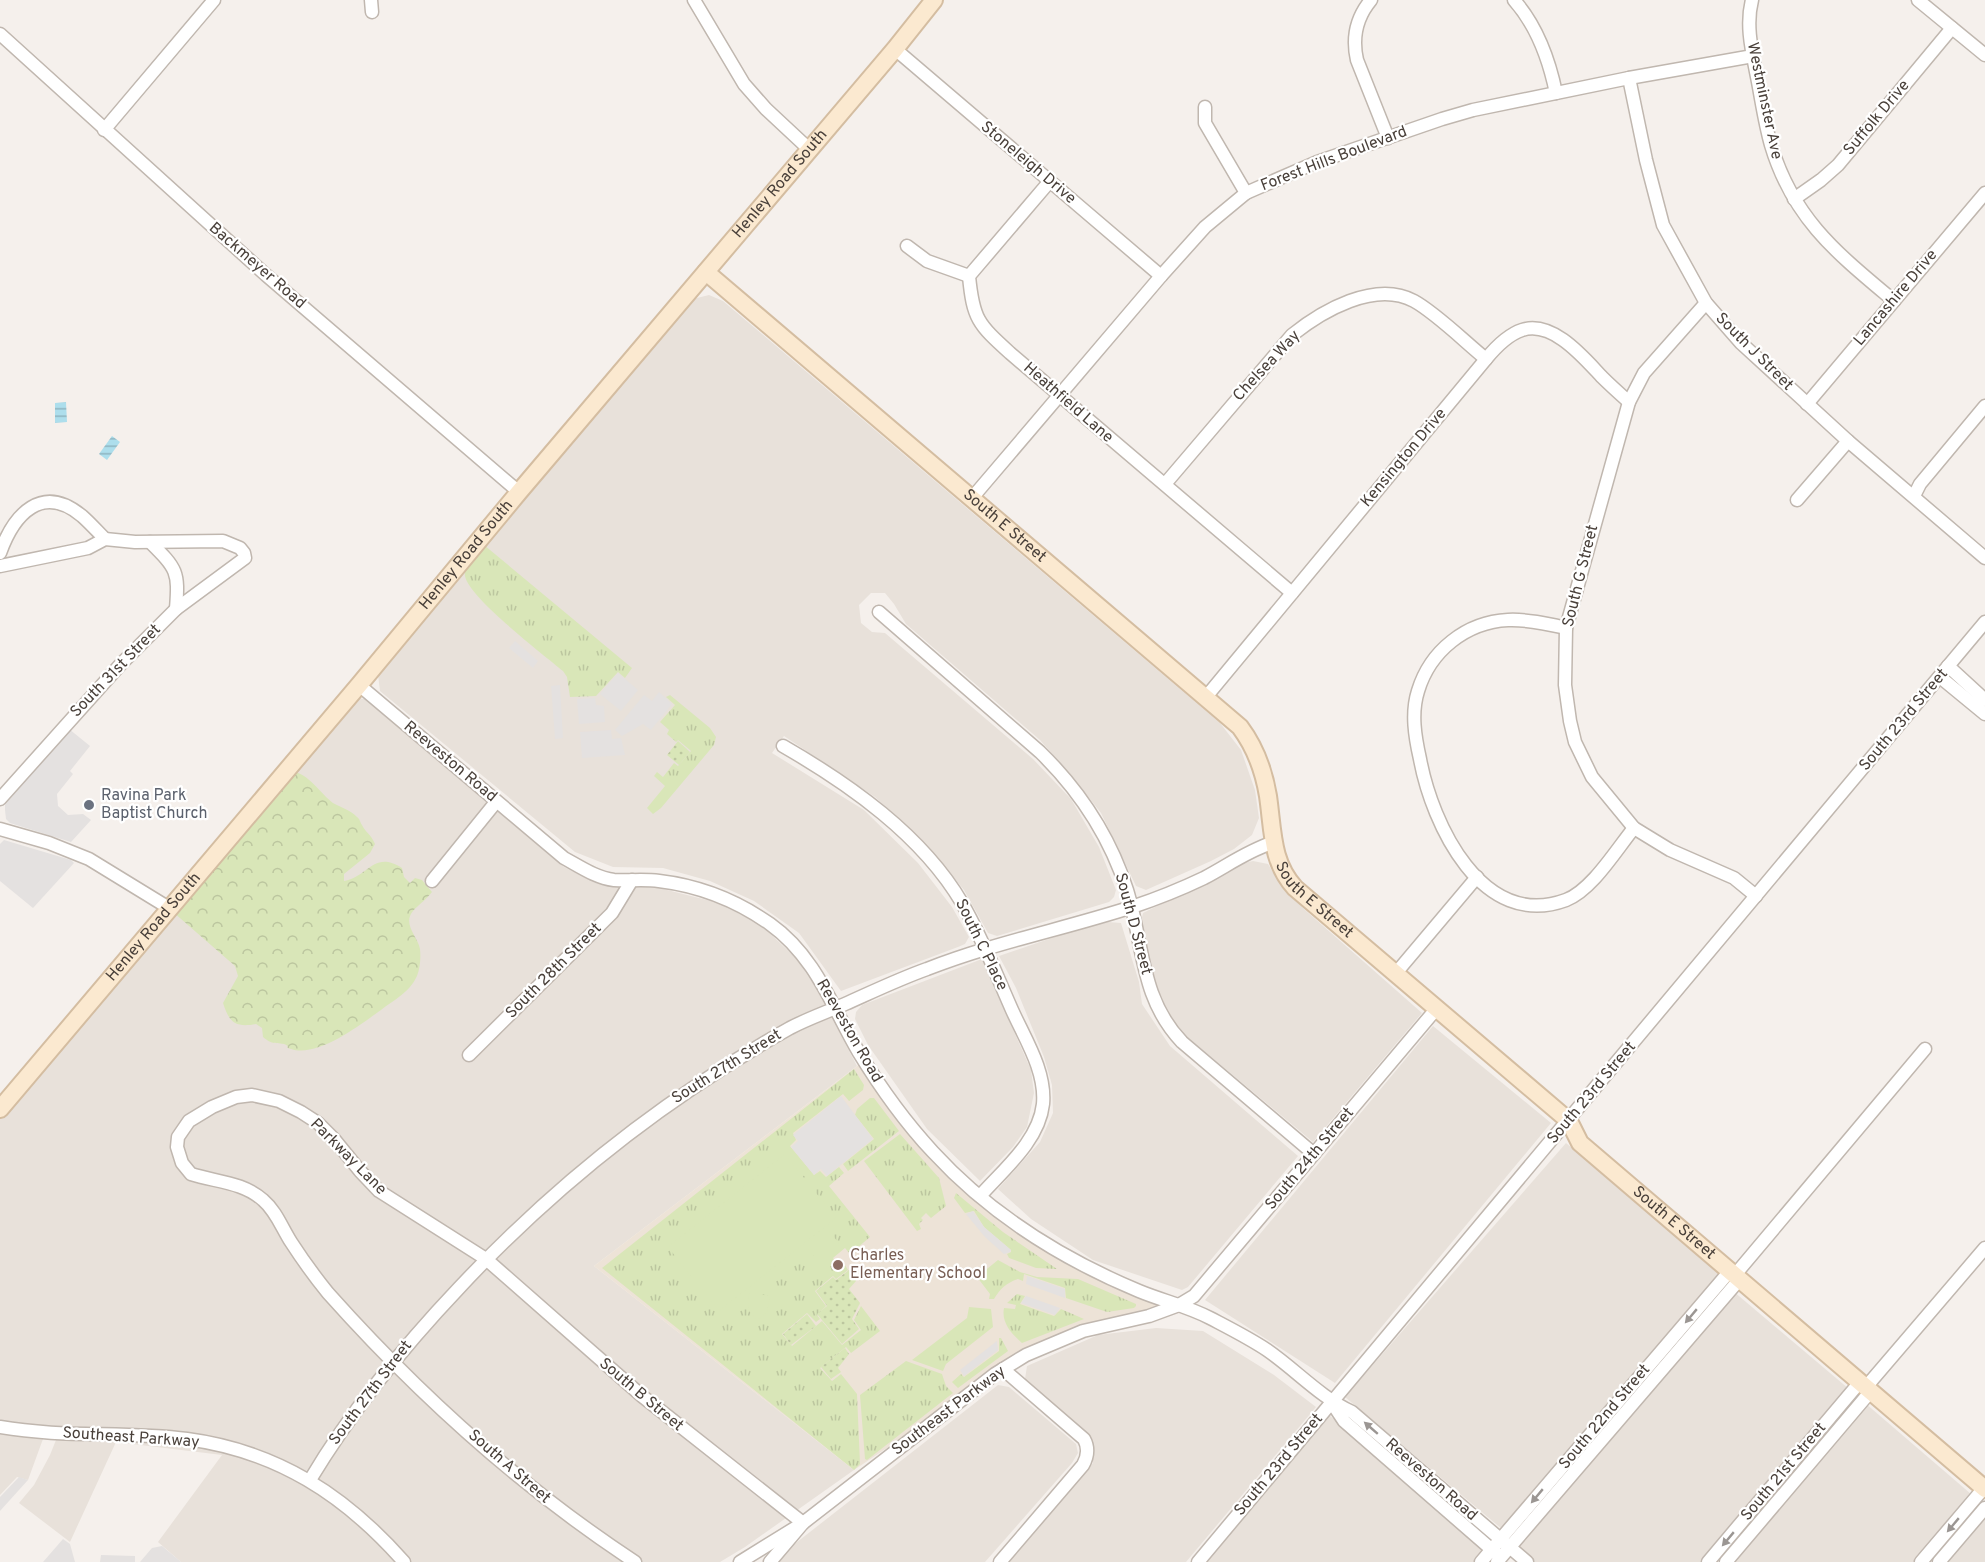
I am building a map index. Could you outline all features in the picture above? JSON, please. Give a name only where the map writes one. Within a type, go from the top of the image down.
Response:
[{"type":"street","points":[[104,130],[214,0]]},
{"type":"street","points":[[694,0],[744,84],[766,109],[810,150]]},
{"type":"street","name":"Henley Road South","points":[[0,1109],[934,0]]},
{"type":"street","points":[[1371,0],[1358,22],[1354,36],[1354,50],[1388,138]]},
{"type":"street","name":"Westminster Ave","points":[[1752,0],[1749,20],[1754,56],[1770,143],[1784,179],[1794,199],[1815,230],[1894,301]]},
{"type":"street","points":[[1918,0],[1985,55]]},
{"type":"street","points":[[1517,1],[1545,52],[1556,93]]},
{"type":"street","name":"Suffolk Drive","points":[[1794,199],[1818,183],[1838,165],[1952,28]]},
{"type":"street","name":"Backmeyer Road","points":[[0,34],[266,275],[519,492]]},
{"type":"street","name":"Stoneleigh Drive","points":[[895,49],[1161,276]]},
{"type":"street","name":"Forest Hills Boulevard","points":[[972,498],[1161,276],[1206,226],[1246,193],[1317,162],[1476,109],[1754,56]]},
{"type":"street","name":"South J Street","points":[[1629,78],[1646,160],[1663,225],[1706,303],[1741,343],[1807,404],[1985,558]]},
{"type":"street","points":[[1205,107],[1205,123],[1246,193]]},
{"type":"street","points":[[907,246],[927,261],[969,276],[1050,181]]},
{"type":"street","name":"Lancashire Drive","points":[[1807,404],[1985,193]]},
{"type":"street","name":"South E Street","points":[[706,272],[1240,727],[1256,755],[1268,794],[1272,843],[1279,866],[1294,887],[1569,1122],[1580,1143],[1984,1488]]},
{"type":"street","name":"Heathfield Lane","points":[[969,276],[976,316],[986,331],[1292,593]]},
{"type":"street","name":"Chelsea Way","points":[[1165,484],[1292,335],[1310,322],[1353,300],[1383,294],[1407,298],[1421,306],[1486,358]]},
{"type":"street","name":"South G Street","points":[[1706,303],[1644,373],[1629,402],[1566,628],[1565,685],[1575,742],[1592,777],[1634,828],[1670,850],[1722,871],[1756,896]]},
{"type":"street","name":"Kensington Drive","points":[[1206,697],[1486,358],[1504,340],[1524,329],[1549,333],[1576,348],[1629,402]]},
{"type":"street","points":[[1914,496],[1920,484],[1985,406]]},
{"type":"street","points":[[1797,500],[1848,441]]},
{"type":"street","points":[[0,553],[7,536],[24,512],[44,502],[69,508],[82,516],[105,539]]},
{"type":"street","points":[[0,566],[88,548],[105,539],[150,542],[169,561],[176,572],[178,586],[176,609]]},
{"type":"street","name":"South 31st Street","points":[[0,800],[89,698],[176,609],[245,558],[242,550],[223,542],[150,542]]},
{"type":"street","name":"South D Street","points":[[879,612],[1040,752],[1062,774],[1092,814],[1110,846],[1128,891],[1154,1002],[1169,1029],[1314,1154]]},
{"type":"street","points":[[1566,628],[1510,620],[1474,627],[1447,644],[1435,657],[1418,691],[1415,728],[1424,781],[1450,843],[1477,877],[1503,897],[1522,904],[1539,906],[1566,900],[1590,883],[1634,828]]},
{"type":"street","name":"South 23rd Street","points":[[1198,1562],[1569,1122],[1985,622]]},
{"type":"street","points":[[1948,666],[1985,700]]},
{"type":"street","points":[[1940,676],[1985,714]]},
{"type":"street","name":"Reeveston Road","points":[[359,685],[564,858],[587,871],[611,879],[656,880],[706,890],[744,907],[772,926],[807,959],[857,1049],[909,1125],[935,1154],[980,1196],[1047,1246],[1076,1263],[1141,1292],[1209,1317],[1266,1349],[1332,1402],[1352,1412],[1501,1553],[1527,1562]]},
{"type":"street","name":"South C Place","points":[[783,746],[844,784],[878,809],[909,838],[943,876],[962,903],[985,949],[1041,1074],[1043,1105],[1040,1118],[1030,1138],[980,1196]]},
{"type":"street","points":[[432,881],[496,801]]},
{"type":"street","points":[[0,829],[49,843],[89,859],[169,908]]},
{"type":"street","name":"South 27th Street","points":[[310,1480],[336,1437],[393,1361],[486,1259],[550,1197],[642,1122],[711,1075],[793,1026],[927,969],[985,949],[1131,907],[1202,879],[1254,849],[1272,843]]},
{"type":"street","points":[[1396,973],[1477,877]]},
{"type":"street","name":"South 28th Street","points":[[469,1055],[612,913],[632,880]]},
{"type":"street","name":"South 24th Street","points":[[1179,1305],[1194,1296],[1437,1008]]},
{"type":"street","name":"South 22nd Street","points":[[1481,1562],[1501,1553],[1925,1049]]},
{"type":"street","name":"Parkway Lane","points":[[393,1361],[328,1292],[296,1250],[271,1208],[262,1199],[246,1189],[191,1174],[185,1169],[177,1147],[184,1127],[212,1107],[236,1097],[252,1095],[282,1102],[318,1123],[379,1191],[486,1259]]},
{"type":"street","name":"South 21st Street","points":[[1708,1562],[1866,1387],[1985,1248]]},
{"type":"street","name":"South B Street","points":[[486,1259],[642,1396],[803,1523]]},
{"type":"street","name":"Southeast Parkway","points":[[740,1562],[803,1523],[1003,1369],[1026,1355],[1083,1330],[1149,1316],[1179,1305]]},
{"type":"street","name":"South A Street","points":[[393,1361],[514,1473],[589,1532],[635,1562]]},
{"type":"street","points":[[1000,1562],[1083,1465],[1088,1448],[1084,1439],[1003,1369]]},
{"type":"street","name":"South 21st Street","points":[[1726,1562],[1866,1387]]},
{"type":"street","name":"Southeast Parkway","points":[[0,1427],[54,1433],[188,1439],[256,1456],[310,1480],[330,1492],[367,1523],[404,1562]]},
{"type":"street","points":[[1921,1562],[1984,1488]]},
{"type":"street","points":[[1939,1562],[1985,1508]]},
{"type":"street","points":[[770,1562],[803,1523]]},
{"type":"shaded area","points":[[709,295],[723,301],[1220,723],[1241,750],[1255,790],[1259,818],[1252,835],[1234,849],[1211,861],[1146,890],[1136,886],[1101,813],[1040,740],[906,624],[885,593],[871,593],[859,605],[861,623],[872,632],[885,633],[1033,759],[1071,799],[1099,847],[1116,890],[1109,902],[997,936],[988,933],[964,890],[930,849],[875,797],[784,736],[772,753],[864,810],[918,863],[952,907],[969,937],[965,944],[958,947],[841,991],[799,933],[754,901],[710,881],[663,868],[613,867],[575,852],[380,691],[378,675],[693,299]]},
{"type":"shaded area","points":[[515,641],[538,661],[533,668],[509,648]]},
{"type":"shaded area","points":[[618,673],[638,690],[621,711],[600,694]]},
{"type":"shaded area","points":[[560,685],[563,738],[555,739],[551,686]]},
{"type":"shaded area","points":[[659,692],[672,704],[651,730],[643,724],[622,736],[615,730],[644,695],[652,701]]},
{"type":"shaded area","points":[[357,698],[365,699],[564,867],[596,883],[659,888],[719,903],[762,926],[796,958],[816,988],[857,1066],[594,1266],[854,1470],[720,1562],[181,1562],[158,1542],[222,1455],[116,1442],[70,1542],[19,1503],[34,1485],[60,1430],[47,1428],[28,1480],[17,1477],[0,1495],[0,1116]]},
{"type":"shaded area","points":[[595,698],[596,705],[604,706],[605,722],[579,724],[577,699]]},
{"type":"shaded area","points":[[69,729],[90,746],[70,771],[73,774],[57,794],[58,806],[68,815],[83,814],[91,820],[71,842],[10,823],[6,819],[5,810],[5,805]]},
{"type":"shaded area","points":[[611,730],[612,739],[621,738],[625,755],[582,758],[580,732]]},
{"type":"shaded area","points":[[4,840],[71,860],[74,863],[33,908],[0,881],[0,844]]},
{"type":"shaded area","points":[[1253,861],[1268,864],[1283,888],[1305,910],[1422,1013],[1313,1142],[1174,1026],[1158,995],[1141,922],[1143,913],[1244,863]]},
{"type":"shaded area","points":[[1108,922],[1121,923],[1139,982],[1142,1004],[1170,1046],[1298,1156],[1188,1287],[1182,1290],[1093,1260],[1031,1219],[998,1189],[1040,1142],[1053,1113],[1052,1085],[1044,1057],[1016,988],[999,956],[1081,928]]},
{"type":"shaded area","points":[[982,959],[1031,1070],[1034,1093],[1027,1127],[1013,1147],[980,1181],[927,1129],[868,1045],[855,1019],[856,1012],[862,1005]]},
{"type":"shaded area","points":[[1433,1026],[1551,1123],[1335,1383],[1205,1300]]},
{"type":"shaded area","name":"Charles Elementary School","points":[[865,1060],[935,1154],[1047,1246],[1179,1305],[1026,1355],[854,1470],[594,1266]]},
{"type":"shaded area","points":[[841,1096],[873,1139],[827,1176],[821,1169],[814,1175],[791,1147],[798,1141],[793,1135]]},
{"type":"shaded area","points":[[1566,1143],[1721,1274],[1502,1529],[1345,1397]]},
{"type":"shaded area","points":[[973,1211],[984,1227],[1011,1250],[1010,1252],[1004,1254],[985,1237],[966,1214]]},
{"type":"shaded area","points":[[1027,1276],[1065,1289],[1065,1298],[1026,1284]]},
{"type":"shaded area","points":[[1733,1291],[1849,1389],[1704,1562],[1533,1562],[1516,1548]]},
{"type":"shaded area","points":[[1026,1296],[1060,1308],[1055,1315],[1021,1303]]},
{"type":"shaded area","points":[[1156,1328],[1203,1331],[1274,1375],[1316,1407],[1186,1562],[1009,1562],[1093,1463],[1090,1440],[1025,1379],[1027,1366],[1098,1335]]},
{"type":"shaded area","points":[[997,1341],[998,1350],[964,1376],[960,1370]]},
{"type":"shaded area","points":[[998,1385],[1009,1387],[1076,1444],[1078,1453],[1072,1463],[985,1562],[779,1562],[792,1546]]},
{"type":"shaded area","points":[[1865,1403],[1971,1494],[1914,1562],[1731,1562]]},
{"type":"shaded area","points":[[1329,1415],[1485,1549],[1474,1562],[1204,1562]]},
{"type":"shaded area","points":[[19,1477],[28,1480],[0,1511],[0,1497]]},
{"type":"shaded area","points":[[1985,1512],[1985,1562],[1943,1562]]},
{"type":"shaded area","points":[[63,1539],[70,1544],[75,1562],[43,1562]]},
{"type":"shaded area","points":[[162,1546],[181,1562],[140,1562],[152,1548]]},
{"type":"shaded area","points":[[101,1555],[135,1556],[135,1562],[100,1562]]},
{"type":"green space","points":[[484,545],[632,668],[625,678],[618,672],[596,696],[570,697],[567,677],[563,671],[492,611],[470,586],[465,576],[466,568]]},
{"type":"green space","points":[[670,695],[710,728],[716,737],[714,745],[661,808],[653,814],[647,808],[665,786],[654,776],[657,772],[663,777],[674,763],[678,766],[691,751],[667,734],[669,730],[660,722],[675,705],[666,697]]},
{"type":"green space","points":[[678,741],[690,752],[679,765],[667,755]]},
{"type":"green space","points":[[293,772],[304,776],[333,803],[359,819],[375,844],[370,853],[344,874],[344,881],[360,875],[377,863],[392,863],[402,868],[404,877],[410,883],[415,878],[422,880],[432,892],[410,916],[410,926],[420,949],[420,966],[410,987],[339,1038],[314,1049],[302,1050],[291,1049],[284,1044],[269,1041],[263,1037],[262,1028],[256,1024],[238,1024],[231,1019],[223,1003],[238,976],[235,966],[173,912]]},
{"type":"green space","points":[[854,1069],[864,1085],[863,1090],[849,1101],[843,1094],[793,1133],[796,1140],[790,1146],[814,1175],[820,1171],[826,1177],[839,1167],[844,1173],[829,1186],[870,1237],[850,1254],[845,1248],[833,1258],[838,1265],[843,1262],[848,1270],[836,1279],[833,1276],[815,1291],[826,1306],[817,1315],[820,1319],[816,1322],[807,1313],[782,1334],[792,1346],[822,1321],[842,1345],[861,1330],[854,1320],[861,1306],[880,1331],[851,1353],[846,1347],[820,1368],[832,1381],[841,1374],[857,1394],[860,1464],[854,1470],[602,1268]]},
{"type":"green space","points":[[870,1098],[874,1098],[899,1131],[848,1171],[843,1164],[874,1139],[855,1115],[857,1109]]},
{"type":"green space","points":[[900,1134],[939,1178],[946,1206],[931,1218],[926,1213],[919,1224],[921,1229],[917,1231],[864,1161]]},
{"type":"green space","points":[[785,1154],[836,1218],[719,1311],[668,1247]]},
{"type":"green space","points":[[956,1193],[1003,1232],[1057,1269],[1036,1268],[1009,1258],[1007,1254],[1011,1250],[984,1227],[974,1211],[965,1213],[954,1198]]},
{"type":"green space","points":[[826,1227],[838,1242],[839,1247],[819,1263],[808,1249],[812,1239]]},
{"type":"green space","points":[[998,1260],[1020,1272],[1037,1277],[1078,1279],[1136,1304],[1136,1306],[1107,1312],[1066,1298],[1065,1288],[1024,1274],[1023,1281],[1018,1279],[1010,1282],[994,1299],[989,1299],[990,1294],[977,1277]]},
{"type":"green space","points":[[849,1270],[856,1281],[849,1289],[860,1303],[852,1319],[859,1329],[842,1344],[817,1314],[827,1306],[816,1291],[833,1277],[836,1280]]},
{"type":"green space","points":[[749,1293],[770,1296],[767,1312],[759,1319],[748,1310]]},
{"type":"green space","points":[[1017,1294],[1025,1296],[1020,1304],[1054,1316],[1061,1309],[1084,1319],[1022,1343],[1008,1328],[1004,1319],[1004,1308],[1015,1309],[1016,1305],[1007,1303]]},
{"type":"green space","points":[[969,1307],[991,1309],[993,1327],[946,1364],[943,1371],[912,1360],[967,1318]]},
{"type":"green space","points":[[807,1314],[816,1326],[791,1345],[783,1334]]},
{"type":"green space","points":[[999,1338],[1008,1351],[958,1388],[952,1382],[961,1374],[964,1377],[999,1351]]},
{"type":"green space","points":[[845,1348],[849,1354],[838,1368],[841,1372],[831,1379],[821,1367]]},
{"type":"green space","points":[[906,1361],[942,1374],[946,1386],[953,1393],[867,1460],[865,1459],[860,1395]]},
{"type":"water","points":[[66,402],[67,422],[55,423],[55,403]]},
{"type":"water","points":[[112,436],[120,442],[107,460],[99,454]]},
{"type":"place","name":"Ravina Park Baptist Church","points":[[89,805]]},
{"type":"place","name":"Charles Elementary School","points":[[838,1265]]}]
